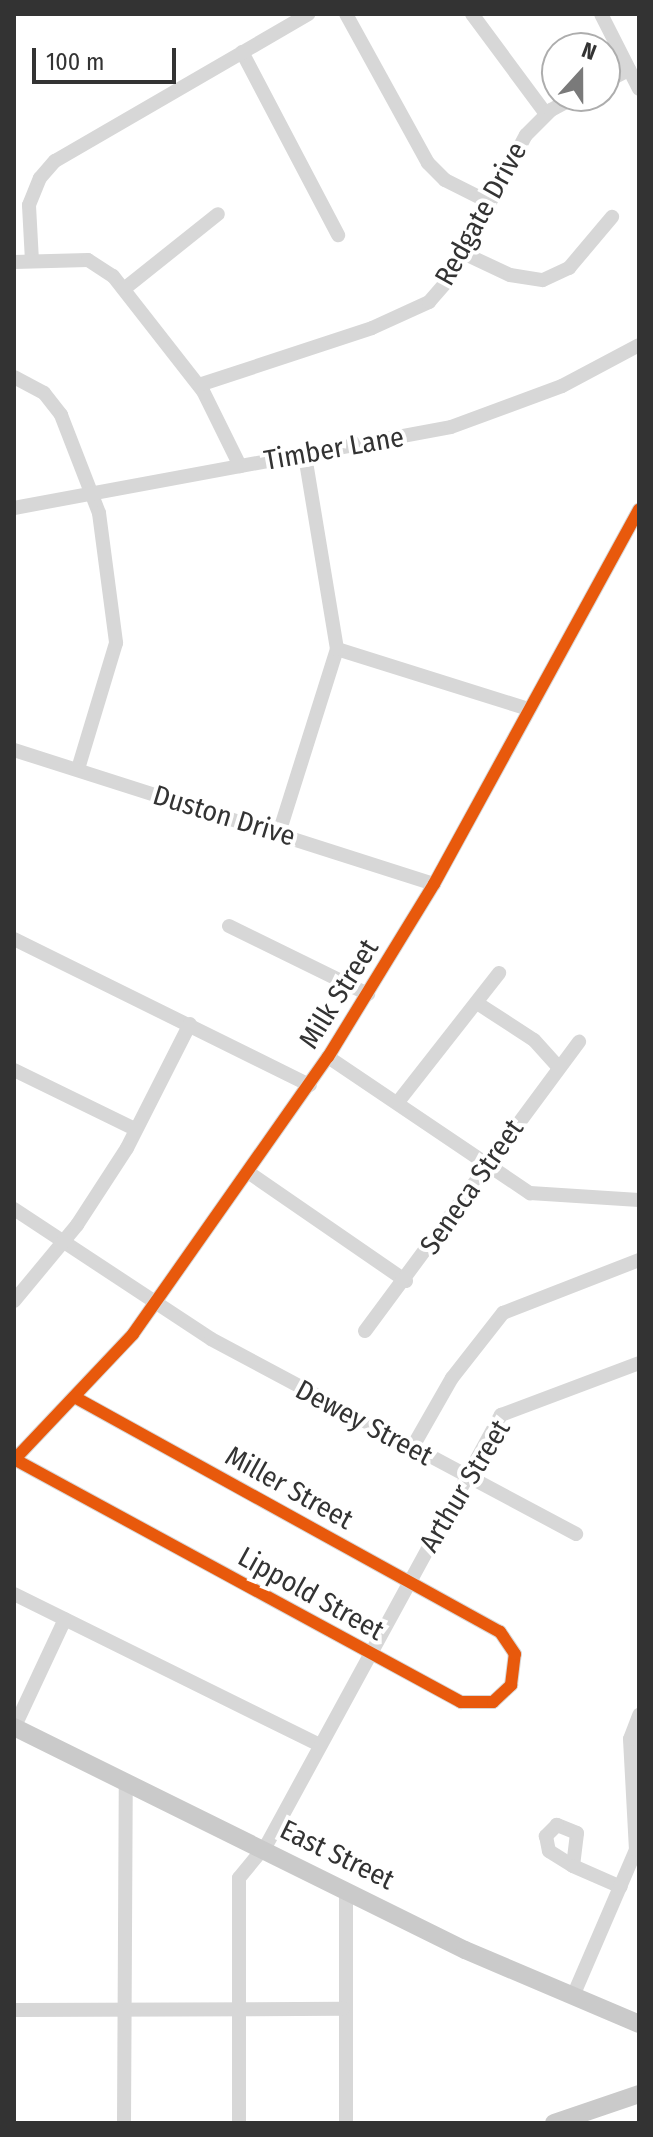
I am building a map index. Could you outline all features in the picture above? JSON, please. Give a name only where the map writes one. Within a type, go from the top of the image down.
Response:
[{"type":"main road","name":"East Street","points":[[14,1727],[346,1891],[639,2024]]},
{"type":"main road","points":[[554,2123],[639,2094]]},
{"type":"street","points":[[32,261],[29,205],[47,168],[309,14]]},
{"type":"street","points":[[346,14],[428,163],[445,180],[489,202]]},
{"type":"street","points":[[472,14],[546,114]]},
{"type":"street","points":[[601,14],[639,89]]},
{"type":"street","points":[[242,52],[338,235]]},
{"type":"street","points":[[621,74],[629,70]]},
{"type":"street","name":"Redgate Drive","points":[[199,385],[416,311],[438,293],[463,253],[514,152],[549,112]]},
{"type":"street","points":[[124,289],[218,214]]},
{"type":"street","points":[[463,253],[510,275],[543,280],[569,268],[612,217]]},
{"type":"street","points":[[14,262],[88,260],[124,289],[199,385],[240,466]]},
{"type":"street","name":"Timber Lane","points":[[14,508],[305,456],[484,417],[562,386],[639,345]]},
{"type":"street","points":[[14,378],[44,393],[61,415],[99,513],[116,643],[78,769]]},
{"type":"street","points":[[279,833],[337,649],[305,456]]},
{"type":"street","name":"Milk Street","points":[[14,1460],[76,1398],[155,1304],[310,1085],[434,884],[639,509]]},
{"type":"street","points":[[337,649],[529,709]]},
{"type":"street","name":"Duston Drive","points":[[14,750],[434,884]]},
{"type":"street","points":[[229,926],[368,994]]},
{"type":"street","points":[[14,939],[310,1085]]},
{"type":"street","points":[[398,1102],[499,973]]},
{"type":"street","points":[[477,1003],[534,1040],[558,1067]]},
{"type":"street","points":[[14,1301],[65,1239],[135,1129],[190,1024]]},
{"type":"street","name":"Seneca Street","points":[[365,1331],[406,1281],[579,1042]]},
{"type":"street","points":[[328,1057],[489,1166],[540,1196],[639,1200]]},
{"type":"street","points":[[14,1070],[135,1129]]},
{"type":"street","points":[[248,1172],[406,1281]]},
{"type":"street","name":"Dewey Street","points":[[14,1209],[65,1239],[155,1304],[412,1448],[576,1534]]},
{"type":"street","points":[[412,1448],[452,1378],[503,1313],[639,1260]]},
{"type":"street","name":"Arthur Street","points":[[239,2123],[237,1886],[262,1850],[501,1415],[639,1363]]},
{"type":"street","name":"Miller Street","points":[[76,1398],[479,1621]]},
{"type":"street","name":"Lippold Street","points":[[14,1460],[461,1702],[486,1704],[511,1685],[516,1660],[505,1637],[479,1621]]},
{"type":"street","points":[[14,1594],[320,1745]]},
{"type":"street","points":[[14,1727],[65,1619]]},
{"type":"street","points":[[573,1996],[636,1850],[630,1739],[639,1715]]},
{"type":"street","points":[[124,2123],[126,1783]]},
{"type":"street","points":[[573,1866],[621,1887]]},
{"type":"street","points":[[346,1891],[343,2009],[346,2123]]},
{"type":"street","points":[[14,2010],[236,2012],[343,2009]]},
{"type":"cycle path","points":[[14,1460],[133,1334],[328,1057],[434,884],[639,509]]},
{"type":"cycle path","points":[[14,1459],[461,1702],[493,1702],[511,1685],[515,1654],[500,1632],[76,1398]]}]
